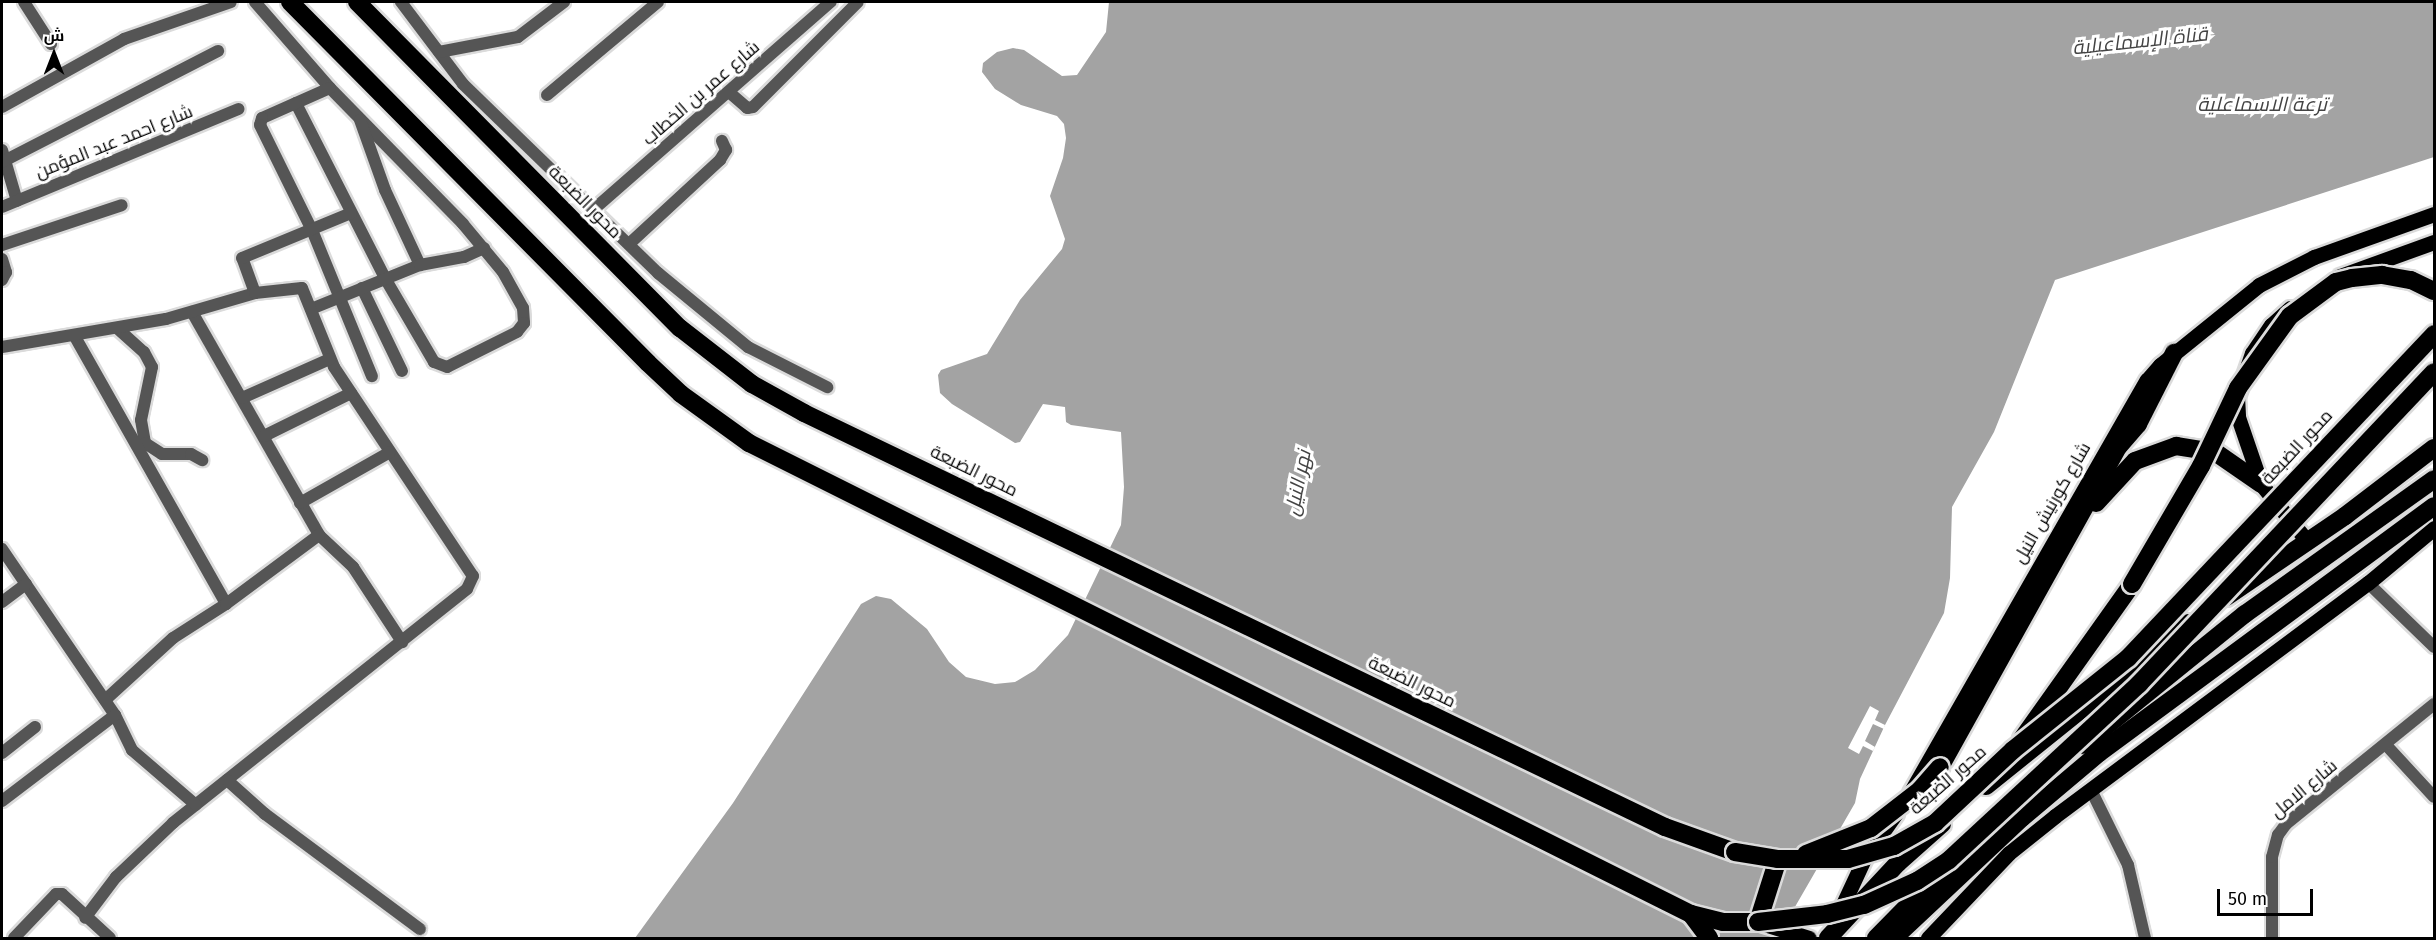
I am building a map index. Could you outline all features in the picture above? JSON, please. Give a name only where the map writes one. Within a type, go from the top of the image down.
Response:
[{"type":"highway","points":[[290,2],[648,363],[681,394],[749,443],[1691,914],[1710,920],[1758,922],[1827,914],[1864,905],[1908,886],[1949,860],[2139,684],[2434,372]]},
{"type":"highway","name":"محور الضبعة","points":[[357,2],[680,328],[752,384],[804,413],[1665,827],[1712,846],[1778,859],[1848,859],[1894,846],[1935,823],[2013,750],[2128,658],[2434,334]]},
{"type":"highway","points":[[2013,750],[2132,584],[2201,466],[2238,388],[2290,316],[2336,282],[2352,278],[2382,275],[2411,280],[2434,291]]},
{"type":"highway","points":[[1758,922],[1778,859],[1815,853],[1844,842],[1897,810],[1920,790],[1940,767],[2119,446],[2138,424],[2174,353]]},
{"type":"highway","points":[[2067,539],[2127,468],[2155,450],[2187,445],[2215,452],[2261,484]]},
{"type":"highway","name":"شارع كورنيش النيل","points":[[1828,939],[1898,863],[1993,780],[2185,626],[2307,541],[2434,448]]},
{"type":"highway","points":[[1876,939],[2018,794],[2153,692],[2245,614],[2434,479]]},
{"type":"highway","points":[[1894,939],[2022,818],[2098,753],[2242,650],[2434,506]]},
{"type":"highway","points":[[1691,914],[1709,939]]},
{"type":"highway","points":[[1710,920],[1723,939]]},
{"type":"main road","name":"شارع كورنيش النيل","points":[[1828,939],[1865,857],[1912,789],[2147,380],[2174,353],[2259,285],[2314,257],[2434,214]]},
{"type":"main road","points":[[2307,541],[2261,484],[2242,437],[2237,396],[2252,353],[2271,325],[2324,285],[2355,269],[2434,242]]},
{"type":"main road","points":[[1928,939],[1940,931],[2009,853],[2368,583],[2434,528]]},
{"type":"main road","points":[[1758,922],[1809,939]]},
{"type":"street","points":[[24,2],[51,44]]},
{"type":"street","points":[[2,107],[124,39],[231,2]]},
{"type":"street","points":[[255,2],[330,88],[484,248],[518,295],[523,308],[524,323],[517,332],[447,367],[434,362],[385,278],[297,103]]},
{"type":"street","points":[[401,2],[463,84],[629,244],[748,347],[827,387]]},
{"type":"street","points":[[439,52],[518,37],[564,2]]},
{"type":"street","points":[[547,95],[658,2]]},
{"type":"street","name":"شارع عمر بن الخطاب","points":[[594,210],[831,2]]},
{"type":"street","points":[[730,93],[747,108],[753,107],[858,2]]},
{"type":"street","points":[[17,201],[3,157],[218,51]]},
{"type":"street","points":[[330,88],[262,118],[260,123],[312,230],[372,376]]},
{"type":"street","name":"شارع احمد عبد المؤمن","points":[[2,207],[239,109]]},
{"type":"street","points":[[359,116],[385,190],[420,265]]},
{"type":"street","points":[[629,244],[720,160],[726,150],[722,141]]},
{"type":"street","points":[[2,245],[122,205]]},
{"type":"street","points":[[255,293],[241,259],[351,213]]},
{"type":"street","points":[[311,309],[420,265],[464,257],[484,248]]},
{"type":"street","points":[[2,259],[6,272],[2,280]]},
{"type":"street","points":[[2,347],[117,328],[192,312],[255,293],[297,286],[305,291],[330,359],[473,576],[467,589],[196,805],[134,858],[85,918]]},
{"type":"street","points":[[362,288],[402,371]]},
{"type":"street","points":[[192,312],[319,535],[353,567],[402,642]]},
{"type":"street","points":[[117,328],[144,352],[152,367],[141,420],[145,443],[162,454],[191,454],[202,460]]},
{"type":"street","points":[[74,335],[226,604]]},
{"type":"street","points":[[242,398],[330,359]]},
{"type":"street","points":[[264,436],[351,393]]},
{"type":"street","points":[[300,503],[390,452]]},
{"type":"street","points":[[105,700],[173,638],[226,604],[319,535]]},
{"type":"street","points":[[2,549],[115,715],[132,750],[144,764],[196,805]]},
{"type":"street","points":[[2368,583],[2434,647]]},
{"type":"street","points":[[2,602],[26,584]]},
{"type":"street","name":"شارع الامل","points":[[2272,939],[2272,857],[2278,835],[2286,824],[2387,746],[2434,704]]},
{"type":"street","points":[[2,801],[115,715]]},
{"type":"street","points":[[2,753],[35,727]]},
{"type":"street","points":[[2387,746],[2434,797]]},
{"type":"street","points":[[227,780],[265,814],[420,929]]},
{"type":"street","points":[[2091,790],[2128,865],[2145,939]]},
{"type":"street","points":[[14,939],[56,894],[62,894],[110,939]]},
{"type":"water","points":[[1109,2],[2434,2],[2434,157],[2055,280],[1994,432],[1952,507],[1950,578],[1944,613],[1885,725],[1860,779],[1855,803],[1777,938],[635,938],[733,803],[861,604],[876,596],[891,599],[927,629],[949,662],[966,677],[995,684],[1015,682],[1035,670],[1068,635],[1121,525],[1124,487],[1121,432],[1071,425],[1066,422],[1065,407],[1043,404],[1020,442],[1015,443],[952,404],[940,393],[938,375],[941,370],[987,354],[1020,300],[1062,249],[1065,239],[1050,196],[1063,158],[1066,138],[1064,124],[1057,116],[1021,105],[995,89],[982,72],[983,63],[997,52],[1013,48],[1024,50],[1062,76],[1077,75],[1106,32]]},
{"type":"pier","points":[[1870,706],[1879,711],[1875,720],[1885,725],[1884,729],[1873,724],[1865,741],[1875,747],[1873,751],[1863,746],[1859,754],[1848,748]]},
{"type":"water label","name":"قناة الإسماعيلية","points":[[2140,41]]},
{"type":"water label","name":"ترعة الاسماعلية","points":[[2262,104]]},
{"type":"water label","name":"نهر النيل","points":[[1298,483]]}]
